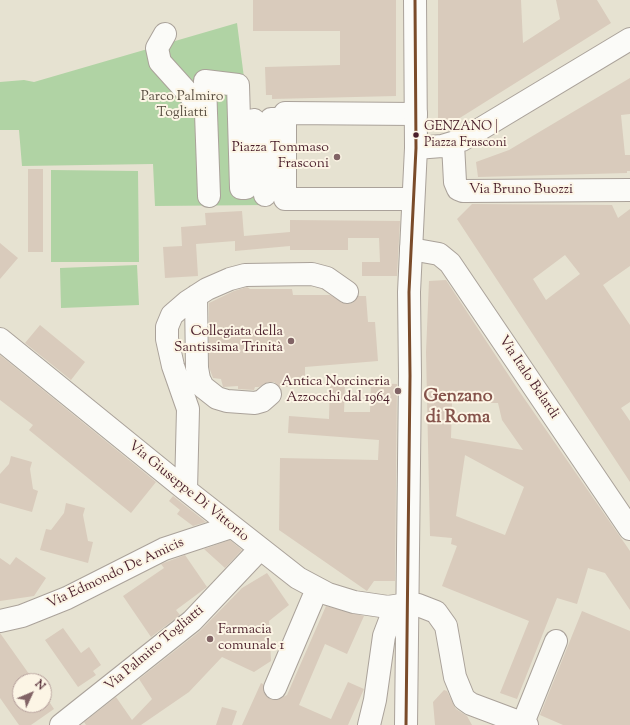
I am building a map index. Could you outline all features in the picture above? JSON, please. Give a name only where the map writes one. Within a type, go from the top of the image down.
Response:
[{"type":"street","points":[[406,725],[402,606],[410,376],[409,292],[416,148],[415,0]]},
{"type":"street","points":[[165,34],[157,48],[160,62],[206,113]]},
{"type":"street","points":[[416,148],[453,144],[630,40]]},
{"type":"street","points":[[209,196],[205,81],[238,85],[241,188],[246,188],[254,120],[265,195],[271,119],[285,119]]},
{"type":"street","points":[[414,199],[285,199],[285,113],[416,114]]},
{"type":"street","name":"Via Bruno Buozzi","points":[[453,144],[455,182],[458,189],[463,191],[630,190]]},
{"type":"street","name":"Via Italo Belardi","points":[[411,249],[439,254],[450,263],[630,529]]},
{"type":"street","points":[[186,490],[188,409],[173,366],[166,332],[168,322],[175,312],[196,296],[230,279],[257,273],[312,274],[327,278],[347,292]]},
{"type":"street","points":[[196,296],[197,368],[199,379],[203,387],[217,398],[227,401],[254,403],[262,401],[270,394]]},
{"type":"street","name":"Via Giuseppe Di Vittorio","points":[[0,339],[231,527],[292,574],[316,589],[354,602],[402,606],[424,606],[439,614],[446,626],[452,652],[456,683],[478,725]]},
{"type":"street","name":"Via Edmondo De Amicis","points":[[0,621],[22,616],[63,600],[164,549],[231,527]]},
{"type":"street","name":"Via Palmiro Togliatti","points":[[64,724],[192,622],[260,549]]},
{"type":"street","points":[[275,688],[316,589]]},
{"type":"street","points":[[369,725],[375,700],[384,636],[402,606]]},
{"type":"street","points":[[467,702],[525,724],[556,641]]},
{"type":"green space","name":"Parco Palmiro Togliatti","points":[[237,23],[249,117],[268,205],[155,206],[153,164],[22,166],[19,130],[0,130],[0,82],[24,80],[34,82]]},
{"type":"green space","points":[[51,170],[138,171],[139,262],[51,262]]},
{"type":"green space","points":[[137,265],[139,305],[61,308],[60,268]]},
{"type":"building","points":[[253,0],[396,0],[396,96],[272,99],[272,95],[266,95],[265,67],[340,65],[340,31],[253,31]]},
{"type":"building","points":[[438,0],[521,0],[523,43],[560,19],[556,0],[597,0],[611,23],[447,126],[438,122]]},
{"type":"building","points":[[630,78],[630,114],[621,115],[625,155],[630,155],[630,171],[627,171],[627,173],[478,177],[476,162],[509,150]]},
{"type":"building","points":[[28,169],[43,169],[43,252],[28,252]]},
{"type":"building","points":[[472,204],[612,205],[618,218],[630,209],[630,266],[603,285],[630,325],[630,402],[621,408],[630,421],[630,482],[457,219]],"holes":[[[565,255],[580,274],[546,300],[533,279]]]},
{"type":"building","points":[[242,211],[244,236],[290,232],[290,220],[400,221],[397,276],[362,276],[362,262],[380,262],[379,238],[348,238],[348,250],[290,250],[290,246],[235,251],[235,241],[196,244],[198,276],[165,278],[163,247],[182,246],[181,227],[206,225],[205,213]]},
{"type":"building","points":[[0,243],[18,258],[0,279]]},
{"type":"building","points":[[446,280],[519,391],[630,551],[630,610],[605,573],[588,568],[577,604],[557,598],[517,699],[500,693],[529,621],[442,586],[457,546],[451,544],[452,538],[430,536],[426,352],[429,281]],"holes":[[[452,403],[498,403],[502,420],[523,450],[451,438]],[[465,455],[524,487],[505,535],[456,516]]]},
{"type":"building","name":"Collegiata della Santissima Trinità","points":[[247,287],[250,289],[292,289],[293,295],[330,295],[346,304],[353,303],[358,296],[366,296],[368,322],[375,322],[378,361],[305,367],[305,378],[299,378],[299,387],[280,387],[274,382],[268,382],[259,387],[255,387],[254,390],[238,389],[238,386],[223,387],[221,379],[213,378],[209,367],[209,303],[234,291]]},
{"type":"building","points":[[40,325],[85,362],[71,380],[25,343]]},
{"type":"building","points":[[0,355],[156,482],[131,513],[29,430],[33,425],[0,400]]},
{"type":"building","points":[[330,382],[345,383],[344,412],[370,412],[371,383],[397,384],[395,581],[374,581],[367,591],[279,530],[280,458],[378,460],[379,440],[288,433],[289,416],[329,419]]},
{"type":"building","points":[[11,456],[32,462],[30,469],[33,489],[38,491],[32,512],[0,503],[0,474],[9,464]]},
{"type":"building","points":[[173,496],[206,522],[193,526],[177,514],[180,510],[169,501]]},
{"type":"building","points":[[66,503],[85,508],[83,515],[88,541],[93,542],[88,563],[40,550],[46,529],[51,530],[64,513]]},
{"type":"building","points":[[230,540],[242,550],[225,568],[204,549]]},
{"type":"building","points":[[185,555],[207,587],[176,610],[180,615],[151,637],[123,596],[164,568],[161,564]]},
{"type":"building","points":[[16,557],[46,578],[34,596],[0,601],[0,558],[10,565]]},
{"type":"building","points":[[267,573],[289,605],[269,621],[271,661],[254,672],[222,657],[189,692],[141,725],[86,725],[84,722],[116,697],[132,720],[152,699],[139,679],[200,631],[242,588]]},
{"type":"building","points":[[326,606],[364,616],[347,654],[325,644],[299,705],[331,719],[348,682],[364,689],[348,725],[242,725],[261,683],[263,684],[265,695],[270,699],[277,700],[287,695]]},
{"type":"building","points":[[582,611],[630,631],[630,725],[563,725],[540,715]]},
{"type":"building","points":[[63,628],[81,653],[89,647],[101,665],[93,671],[96,675],[78,687],[45,640]]},
{"type":"building","points":[[0,633],[28,673],[12,673],[12,713],[48,713],[31,725],[19,725],[0,698]]},
{"type":"building","points":[[444,690],[447,691],[456,709],[467,716],[472,725],[435,725],[433,702]]},
{"type":"building","points":[[222,707],[237,711],[232,725],[216,725]]},
{"type":"transit line","points":[[406,725],[410,376],[409,292],[416,148],[415,0]]},
{"type":"place","name":"GENZANO | Piazza Frasconi","points":[[416,135]]},
{"type":"place","name":"Piazza Tommaso Frasconi","points":[[337,157]]},
{"type":"place","name":"Collegiata della Santissima Trinità","points":[[291,341]]},
{"type":"place","name":"Antica Norcineria Azzocchi dal 1964","points":[[398,391]]},
{"type":"place","name":"Farmacia comunale 1","points":[[210,639]]},
{"type":"district","name":"Genzano di Roma","points":[[458,408]]}]
